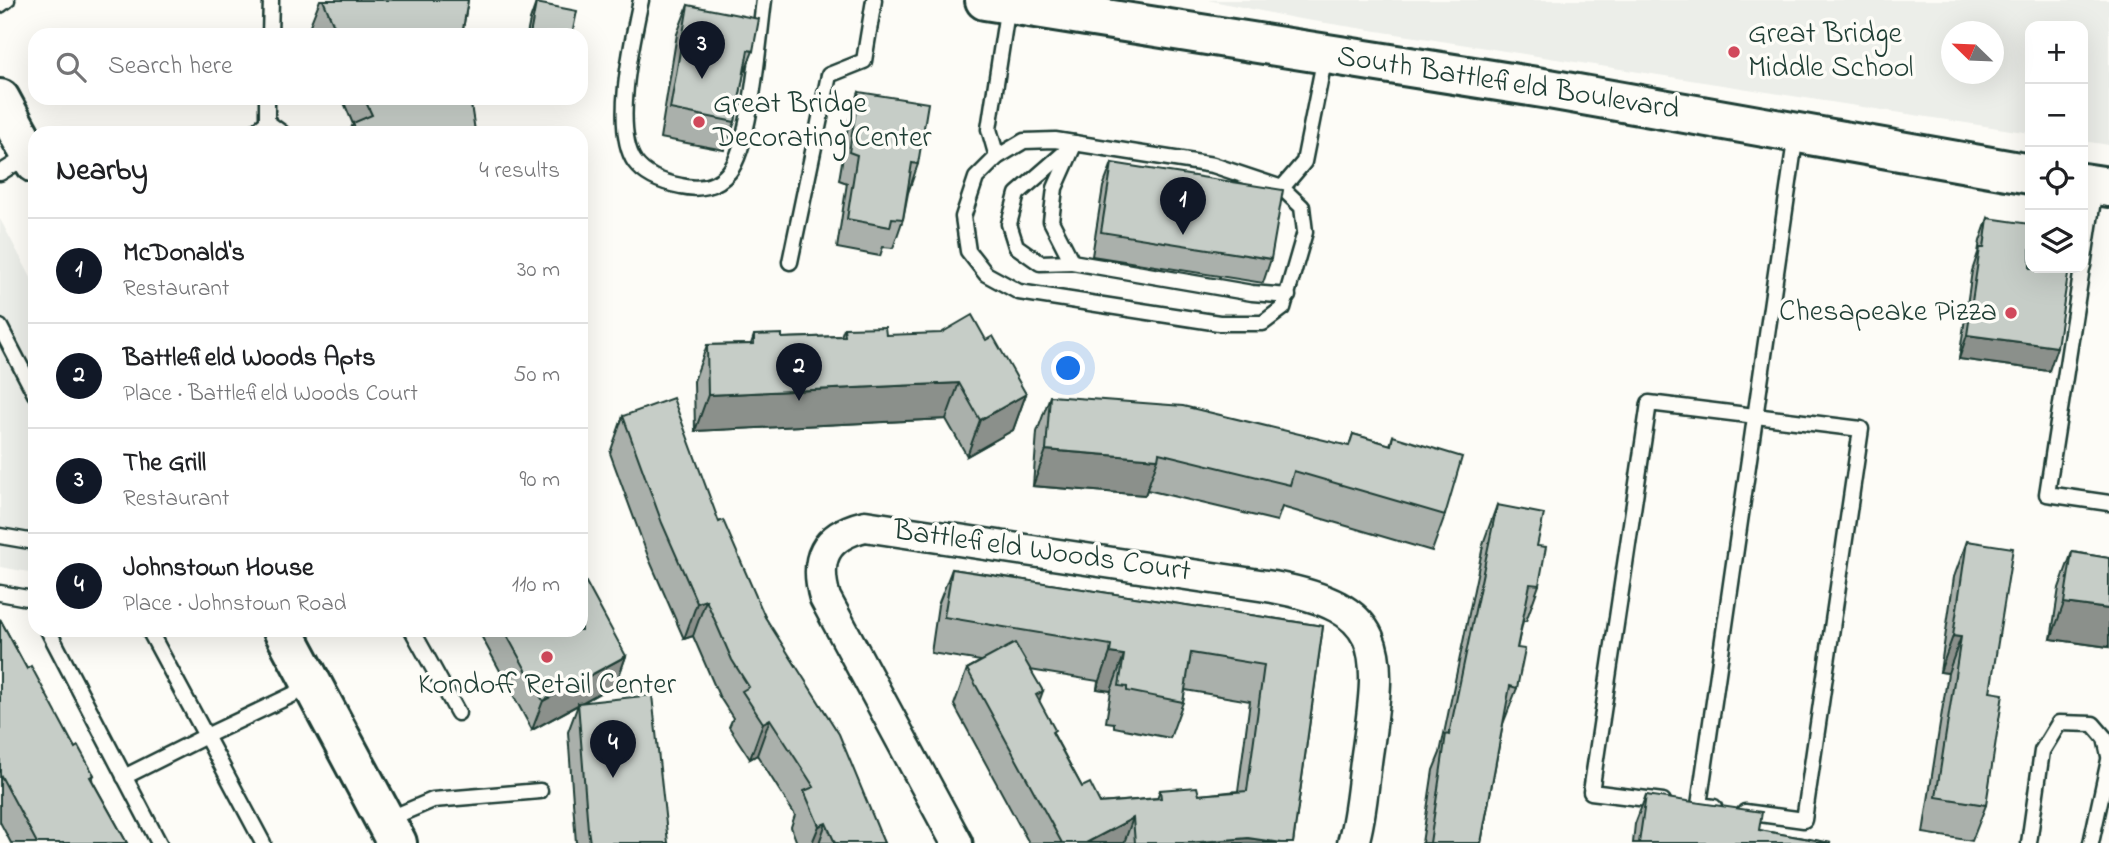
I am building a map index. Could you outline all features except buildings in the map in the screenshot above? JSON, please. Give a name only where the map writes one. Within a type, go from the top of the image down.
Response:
[{"type":"main road","name":"South Battlefield Boulevard","points":[[997,2],[1326,54],[2025,173]]},
{"type":"main road","points":[[0,99],[22,164]]},
{"type":"main road","points":[[287,637],[391,832]]},
{"type":"street","name":"Battlefield Woods Court","points":[[957,843],[825,598],[820,579],[824,556],[837,537],[852,529],[865,526],[1259,584],[1328,600],[1357,621],[1374,650],[1377,680],[1353,843]]},
{"type":"lane","points":[[0,5],[7,0]]},
{"type":"lane","points":[[270,28],[271,0]]},
{"type":"lane","points":[[640,0],[623,122],[635,162],[659,182],[692,189],[710,187],[730,172],[742,141],[764,0]]},
{"type":"lane","points":[[790,262],[829,75],[864,61],[874,0]]},
{"type":"lane","points":[[997,2],[989,129],[997,157]]},
{"type":"lane","points":[[1282,188],[1304,163],[1326,54]]},
{"type":"lane","points":[[262,126],[267,122],[267,105]]},
{"type":"lane","points":[[267,122],[272,126]]},
{"type":"lane","points":[[1685,803],[1754,416],[1797,133]]},
{"type":"lane","points":[[1024,141],[1075,144],[1213,165],[1282,188],[1302,207],[1305,232],[1283,308],[1263,323],[1219,323],[1019,292],[986,274],[968,251],[963,217],[976,178],[997,157],[1024,141]]},
{"type":"lane","points":[[1072,262],[1051,221],[1055,188],[1075,144]]},
{"type":"lane","points":[[1075,144],[1017,194],[1009,224],[1016,246],[1040,263],[1072,262],[1288,296]]},
{"type":"lane","points":[[2088,232],[2096,185]]},
{"type":"lane","points":[[2081,273],[2047,494],[2109,503]]},
{"type":"lane","points":[[0,327],[28,381]]},
{"type":"lane","points":[[1649,403],[1861,429],[1804,820],[1685,803],[1591,792],[1649,403]]},
{"type":"lane","points":[[0,536],[28,541]]},
{"type":"lane","points":[[0,593],[28,598]]},
{"type":"lane","points":[[52,637],[159,843]]},
{"type":"lane","points":[[153,637],[263,843]]},
{"type":"lane","points":[[416,637],[458,713]]},
{"type":"lane","points":[[124,777],[312,685]]},
{"type":"lane","points":[[2029,843],[2042,751],[2059,723],[2093,724],[2105,738],[2109,758],[2091,843]]},
{"type":"lane","points":[[391,832],[433,800],[540,791]]},
{"type":"shaded area","name":"Great Bridge Middle School","points":[[1208,0],[2109,0],[2109,145],[2088,142],[2088,21],[2025,21],[2025,132],[1294,18]]},
{"type":"shaded area","points":[[0,219],[28,272],[28,572],[0,567]]},
{"type":"place","name":"Great Bridge Middle School","points":[[1734,52]]},
{"type":"place","name":"The Grill","points":[[702,79]]},
{"type":"place","name":"Great Bridge Decorating Center","points":[[699,122]]},
{"type":"place","name":"McDonald's","points":[[1183,235]]},
{"type":"place","name":"Chesapeake Pizza","points":[[2011,313]]},
{"type":"place","name":"Battlefield Woods Apts","points":[[799,401]]},
{"type":"place","name":"Kondoff Retail Center","points":[[547,657]]},
{"type":"place","name":"Johnstown House","points":[[613,778]]}]
